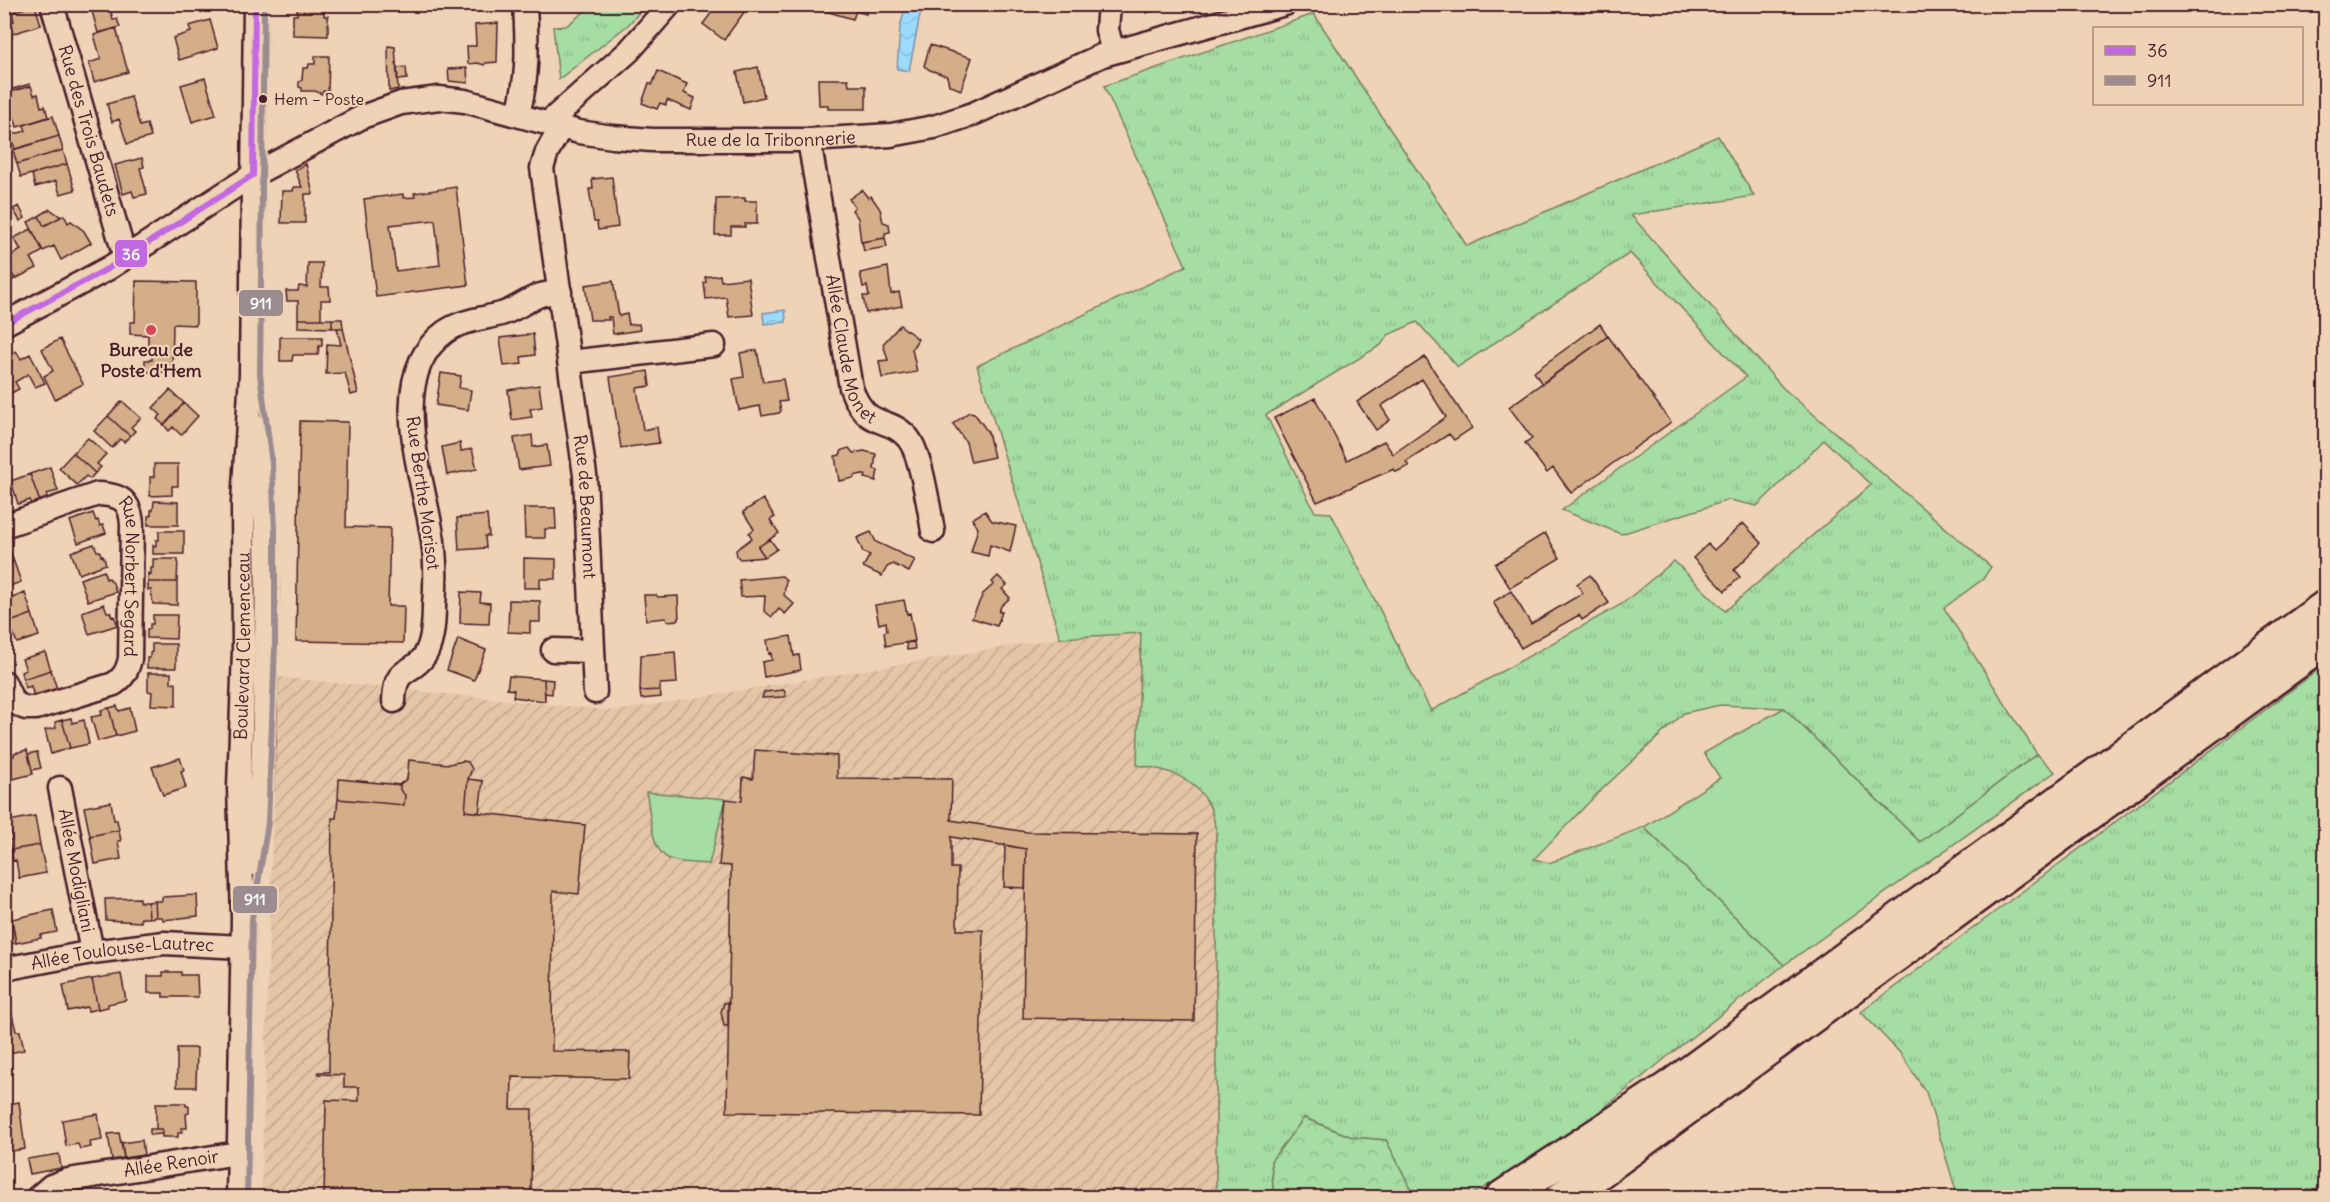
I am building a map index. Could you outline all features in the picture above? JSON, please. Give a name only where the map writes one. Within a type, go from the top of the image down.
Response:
[{"type":"highway","points":[[1502,1197],[1672,1086],[2325,607]]},
{"type":"highway","points":[[1563,1197],[2325,640]]},
{"type":"street","name":"Rue des Trois Baudets","points":[[52,4],[125,257]]},
{"type":"street","name":"Boulevard Clemenceau","points":[[238,1197],[243,918],[239,788],[243,651],[243,503],[251,375],[255,4]]},
{"type":"street","name":"Rue de Beaumont","points":[[525,4],[528,63],[525,90],[540,121],[535,150],[542,168],[586,483],[595,692]]},
{"type":"street","points":[[540,121],[629,51],[670,4]]},
{"type":"street","points":[[1109,4],[1107,30],[1113,51]]},
{"type":"street","name":"Rue de la Tribonnerie","points":[[4,324],[97,275],[253,175],[362,117],[401,103],[426,99],[451,99],[613,137],[652,140],[809,140],[891,135],[934,127],[973,114],[1086,61],[1113,51],[1285,4]]},
{"type":"street","name":"Allée Claude Monet","points":[[809,140],[851,388],[859,407],[866,414],[901,432],[910,441],[917,456],[933,531]]},
{"type":"street","name":"Rue Berthe Morisot","points":[[394,701],[398,679],[406,670],[419,662],[427,650],[434,606],[433,541],[411,424],[412,393],[418,366],[430,346],[458,324],[507,311],[539,295],[560,292]]},
{"type":"street","points":[[570,362],[714,345]]},
{"type":"street","name":"Rue Norbert Segard","points":[[4,526],[98,494],[119,497],[126,503],[131,511],[132,524],[130,659],[122,678],[114,684],[36,708],[25,708],[13,702],[4,682]]},
{"type":"street","points":[[553,650],[592,651]]},
{"type":"street","name":"Allée Modigliani","points":[[60,788],[92,952]]},
{"type":"street","name":"Allée Toulouse-Lautrec","points":[[4,969],[92,952],[164,943],[242,946]]},
{"type":"street","name":"Allée Renoir","points":[[37,1197],[51,1186],[68,1180],[238,1153]]},
{"type":"shaded area","points":[[1142,633],[1137,765],[1158,768],[1183,777],[1199,790],[1209,804],[1216,830],[1216,1197],[261,1198],[277,677],[615,711],[1060,638]]},
{"type":"green space","points":[[593,5],[646,5],[628,25],[559,79],[553,27],[566,26]]},
{"type":"green space","points":[[1314,14],[1467,246],[1718,136],[1754,196],[1631,215],[1783,388],[1991,567],[1983,579],[1944,608],[2037,754],[1920,842],[1784,708],[1720,705],[1684,713],[1598,793],[1534,859],[1549,863],[1644,827],[1784,965],[1582,1126],[1469,1197],[1415,1197],[1386,1140],[1352,1137],[1305,1118],[1271,1161],[1274,1197],[1216,1197],[1216,830],[1212,813],[1202,794],[1186,780],[1168,772],[1137,765],[1141,633],[1060,638],[977,366],[1186,266],[1104,86]],"holes":[[[1630,253],[1746,377],[1562,510],[1621,534],[1729,500],[1757,506],[1824,440],[1871,485],[1725,611],[1674,561],[1622,604],[1431,711],[1331,513],[1315,512],[1266,415],[1381,345],[1388,335],[1417,322],[1458,367]]]},
{"type":"green space","points":[[2325,665],[2326,1180],[2311,1197],[1958,1197],[1926,1092],[1900,1053],[1861,1012]]},
{"type":"green space","points":[[1784,708],[1920,842],[2037,754],[2055,772],[1784,965],[1644,827],[1720,778],[1704,753]]},
{"type":"green space","points":[[646,792],[726,799],[709,864],[676,861],[667,858],[660,851],[653,833]]},
{"type":"green space","points":[[1304,1118],[1352,1137],[1386,1140],[1415,1197],[1274,1197],[1271,1161]]},
{"type":"water","points":[[906,5],[922,5],[909,71],[897,69],[900,27]]},
{"type":"water","points":[[785,310],[786,322],[764,324],[763,313]]},
{"type":"building","points":[[90,4],[109,4],[113,20],[117,19],[120,27],[98,33]]},
{"type":"building","points":[[297,4],[324,4],[324,16],[328,16],[328,36],[293,35],[293,15],[297,15]]},
{"type":"building","points":[[718,4],[750,4],[724,40],[703,24]]},
{"type":"building","points":[[824,4],[871,4],[866,14],[856,11],[853,19],[825,11]]},
{"type":"building","points":[[1143,4],[1176,4],[1146,13]]},
{"type":"building","points":[[35,5],[41,25],[11,34],[12,38],[4,39],[4,24],[14,21],[12,12]]},
{"type":"building","points":[[210,20],[218,48],[179,60],[173,38],[191,32],[189,26]]},
{"type":"building","points":[[498,23],[497,62],[484,65],[468,64],[467,46],[476,46],[475,25]]},
{"type":"building","points":[[116,28],[128,72],[94,82],[89,63],[101,59],[94,35]]},
{"type":"building","points":[[930,45],[972,58],[961,90],[949,85],[947,76],[924,66]]},
{"type":"building","points":[[388,46],[395,47],[398,89],[389,91]]},
{"type":"building","points":[[315,56],[329,56],[328,92],[323,91],[322,94],[315,91],[302,91],[299,87],[303,68],[308,68],[309,64],[315,64]]},
{"type":"building","points":[[406,67],[407,79],[398,80],[397,68]]},
{"type":"building","points":[[758,67],[764,97],[743,102],[737,72]]},
{"type":"building","points":[[467,68],[468,83],[449,81],[448,69]]},
{"type":"building","points":[[658,71],[687,84],[684,93],[695,98],[691,110],[667,100],[666,105],[660,103],[657,109],[642,103],[649,83],[652,85]]},
{"type":"building","points":[[205,78],[216,115],[192,122],[181,85]]},
{"type":"building","points":[[818,79],[848,79],[849,86],[866,86],[866,109],[828,109],[828,105],[819,105]]},
{"type":"building","points":[[30,84],[31,86],[7,93],[6,91]]},
{"type":"building","points":[[31,86],[34,95],[38,94],[41,107],[45,106],[48,117],[17,127],[7,93]]},
{"type":"building","points":[[131,97],[140,126],[147,124],[151,137],[127,144],[119,119],[112,122],[107,104]]},
{"type":"building","points":[[53,116],[59,136],[15,149],[11,135],[26,131],[24,125]]},
{"type":"building","points":[[59,136],[63,150],[17,164],[13,150]]},
{"type":"building","points":[[63,150],[67,164],[21,177],[17,164]]},
{"type":"building","points":[[142,158],[144,167],[140,168],[147,194],[134,197],[132,191],[123,194],[115,165]]},
{"type":"building","points":[[67,164],[75,190],[60,194],[56,181],[35,187],[32,174]]},
{"type":"building","points":[[306,164],[313,194],[305,194],[305,223],[281,223],[282,191],[293,191],[294,187],[302,187],[295,170]]},
{"type":"building","points":[[612,177],[618,227],[598,230],[597,222],[594,222],[589,189],[593,189],[592,179]]},
{"type":"building","points":[[456,187],[468,285],[376,297],[364,199],[403,194],[403,198],[415,197],[414,193]],"holes":[[[435,220],[440,265],[396,271],[390,225]]]},
{"type":"building","points":[[862,190],[868,198],[871,196],[880,209],[883,222],[889,224],[890,232],[885,233],[885,238],[861,242],[858,218],[852,210],[855,207],[849,199]]},
{"type":"building","points":[[745,198],[745,201],[757,201],[757,224],[731,227],[731,235],[715,235],[716,199]]},
{"type":"building","points":[[19,206],[25,218],[20,221],[13,209]]},
{"type":"building","points":[[50,209],[61,217],[44,226],[39,216]]},
{"type":"building","points":[[64,215],[68,223],[71,221],[84,231],[91,243],[61,260],[54,246],[43,251],[28,222],[39,216],[44,226]]},
{"type":"building","points":[[31,229],[43,251],[31,258],[37,268],[15,279],[4,260],[4,245],[11,256],[21,250],[14,238]]},
{"type":"building","points":[[885,238],[887,247],[864,251],[862,242]]},
{"type":"building","points":[[4,260],[15,279],[4,285]]},
{"type":"building","points":[[308,263],[322,263],[321,287],[329,287],[330,300],[321,300],[321,319],[298,319],[298,301],[287,301],[286,291],[298,291],[299,286],[307,287]]},
{"type":"building","points":[[888,267],[891,294],[899,292],[902,306],[866,313],[863,296],[869,296],[867,286],[863,287],[860,273]]},
{"type":"building","points":[[720,275],[721,281],[748,278],[753,315],[729,317],[726,297],[706,299],[705,277]]},
{"type":"building","name":"Bureau de Poste d'Hem","points":[[136,281],[196,282],[196,325],[173,324],[172,372],[145,372],[145,360],[152,360],[152,352],[148,352],[148,335],[130,334],[130,322],[135,322]]},
{"type":"building","points":[[613,281],[619,316],[627,314],[629,325],[639,324],[640,330],[613,334],[611,317],[608,317],[609,320],[590,320],[585,285]]},
{"type":"building","points":[[298,319],[332,319],[332,328],[298,327]]},
{"type":"building","points":[[332,319],[342,319],[343,328],[332,328]]},
{"type":"building","points":[[1600,324],[1608,336],[1542,384],[1534,372]]},
{"type":"building","points":[[900,325],[918,339],[912,349],[917,372],[882,378],[879,361],[888,360],[883,344]]},
{"type":"building","points":[[337,328],[343,328],[358,393],[351,395],[345,373],[326,374],[327,344],[341,345]]},
{"type":"building","points":[[533,334],[535,355],[521,357],[522,364],[504,366],[500,338]]},
{"type":"building","points":[[1608,336],[1671,422],[1571,493],[1553,468],[1547,473],[1525,443],[1532,438],[1509,407]]},
{"type":"building","points":[[280,337],[322,337],[322,346],[319,346],[318,355],[293,355],[292,361],[280,361]]},
{"type":"building","points":[[60,339],[83,384],[55,399],[44,376],[53,371],[42,349]]},
{"type":"building","points":[[757,350],[763,382],[783,379],[787,401],[779,402],[781,411],[779,413],[762,416],[760,406],[739,410],[733,379],[744,377],[740,353]]},
{"type":"building","points":[[16,351],[21,359],[30,354],[45,383],[35,387],[28,374],[15,382],[19,389],[4,397],[4,357]]},
{"type":"building","points":[[1425,357],[1472,428],[1454,440],[1449,434],[1406,462],[1409,466],[1396,472],[1394,469],[1317,502],[1274,418],[1315,398],[1347,460],[1384,441],[1393,454],[1446,417],[1422,379],[1381,406],[1390,420],[1376,430],[1357,402]]},
{"type":"building","points":[[648,371],[650,386],[637,388],[643,430],[657,427],[659,443],[621,448],[610,377]]},
{"type":"building","points":[[441,373],[461,376],[459,388],[471,390],[468,410],[436,405]]},
{"type":"building","points":[[539,385],[542,407],[530,409],[532,417],[512,420],[508,390]]},
{"type":"building","points":[[170,390],[184,403],[164,425],[157,419],[161,415],[153,408]]},
{"type":"building","points":[[122,401],[141,418],[131,427],[135,431],[130,436],[108,416]]},
{"type":"building","points":[[184,403],[198,416],[181,435],[173,427],[169,431],[164,425]]},
{"type":"building","points":[[969,412],[974,413],[988,432],[994,457],[971,462],[966,442],[953,424]]},
{"type":"building","points":[[108,416],[130,436],[124,442],[120,439],[112,448],[94,431]]},
{"type":"building","points":[[300,421],[348,422],[346,527],[390,528],[388,606],[404,606],[403,643],[296,641]]},
{"type":"building","points":[[532,435],[533,447],[547,445],[550,466],[519,470],[514,438]]},
{"type":"building","points":[[88,438],[106,454],[97,464],[101,467],[95,473],[73,453]]},
{"type":"building","points":[[460,443],[461,451],[472,449],[477,469],[447,475],[442,447]]},
{"type":"building","points":[[849,448],[853,453],[864,451],[876,454],[874,469],[878,470],[876,481],[865,478],[866,475],[862,474],[839,481],[835,456]]},
{"type":"building","points":[[73,453],[95,473],[90,479],[86,476],[77,485],[59,468]]},
{"type":"building","points":[[154,464],[178,464],[178,486],[172,486],[172,495],[150,496],[150,477],[154,477]]},
{"type":"building","points":[[50,467],[58,491],[46,494],[48,500],[40,502],[30,474]]},
{"type":"building","points":[[30,474],[40,502],[31,505],[30,500],[18,504],[11,481]]},
{"type":"building","points":[[4,490],[10,507],[4,509]]},
{"type":"building","points":[[763,499],[775,517],[770,520],[779,533],[758,547],[765,557],[740,559],[736,550],[752,538],[749,533],[754,529],[743,512]]},
{"type":"building","points":[[154,501],[178,502],[178,525],[148,525],[148,516],[153,510]]},
{"type":"building","points":[[524,508],[555,508],[556,529],[545,529],[545,538],[525,538]]},
{"type":"building","points":[[985,511],[992,521],[1016,526],[1010,552],[990,545],[988,556],[971,552],[978,528],[972,519]]},
{"type":"building","points":[[93,513],[100,526],[103,525],[106,533],[78,543],[70,521]]},
{"type":"building","points":[[487,515],[489,536],[485,536],[486,548],[459,550],[457,518]]},
{"type":"building","points":[[1743,523],[1762,543],[1734,570],[1740,577],[1725,591],[1693,558],[1708,544],[1714,550]]},
{"type":"building","points":[[159,531],[184,531],[184,554],[153,554],[153,545],[156,546],[156,540],[159,540]]},
{"type":"building","points":[[871,532],[876,542],[915,560],[909,572],[893,564],[887,567],[882,576],[863,567],[870,555],[863,552],[857,538]]},
{"type":"building","points":[[1545,533],[1560,558],[1510,588],[1495,564]]},
{"type":"building","points":[[770,539],[777,549],[765,557],[758,547]]},
{"type":"building","points":[[6,540],[14,562],[4,565],[4,541]]},
{"type":"building","points":[[94,544],[101,556],[103,555],[106,564],[79,574],[71,552]]},
{"type":"building","points":[[524,558],[556,559],[556,579],[540,579],[540,588],[524,588]]},
{"type":"building","points":[[153,559],[178,559],[177,582],[148,582],[148,573],[151,574],[151,568],[153,568]]},
{"type":"building","points":[[14,562],[21,582],[4,588],[4,565]]},
{"type":"building","points":[[104,571],[106,579],[109,578],[113,583],[116,592],[88,601],[80,579]]},
{"type":"building","points":[[1590,575],[1609,603],[1582,620],[1579,615],[1521,648],[1493,602],[1511,591],[1531,624],[1583,593],[1577,584]]},
{"type":"building","points":[[782,576],[786,580],[784,595],[794,604],[785,614],[779,609],[772,617],[764,611],[765,596],[741,597],[739,580]]},
{"type":"building","points":[[998,576],[1007,585],[1002,589],[1010,598],[1001,606],[999,612],[1002,612],[997,626],[972,618],[983,594],[994,584],[992,582]]},
{"type":"building","points":[[148,582],[177,582],[177,605],[153,604]]},
{"type":"building","points":[[461,592],[481,593],[480,602],[490,603],[489,624],[460,623]]},
{"type":"building","points":[[25,593],[32,614],[5,624],[4,601]]},
{"type":"building","points":[[644,595],[678,596],[679,620],[667,621],[666,618],[646,620]]},
{"type":"building","points":[[509,600],[540,601],[540,622],[530,622],[530,633],[508,632]]},
{"type":"building","points":[[904,600],[907,614],[910,613],[915,641],[886,646],[884,632],[887,631],[886,622],[879,624],[875,605]]},
{"type":"building","points":[[104,604],[107,612],[110,612],[112,617],[114,616],[118,625],[89,634],[82,612]]},
{"type":"building","points":[[32,614],[39,636],[17,643],[12,630],[7,631],[5,624]]},
{"type":"building","points":[[153,615],[177,615],[176,639],[147,638],[147,629],[150,629],[150,624],[153,624]]},
{"type":"building","points":[[791,636],[794,656],[799,655],[801,670],[764,677],[762,662],[772,660],[767,640]]},
{"type":"building","points":[[458,639],[486,650],[474,680],[447,670]]},
{"type":"building","points":[[914,642],[915,649],[907,650],[906,643]]},
{"type":"building","points":[[152,644],[176,644],[176,668],[147,668],[147,658],[150,658]]},
{"type":"building","points":[[45,652],[51,670],[23,679],[21,672],[26,670],[22,659]]},
{"type":"building","points":[[675,652],[677,683],[660,684],[660,690],[640,691],[641,655]]},
{"type":"building","points":[[51,670],[57,689],[34,697],[31,686],[26,688],[23,679]]},
{"type":"building","points":[[148,673],[171,673],[171,683],[176,683],[176,706],[151,705],[152,692],[148,691]]},
{"type":"building","points":[[509,676],[544,679],[545,701],[513,697],[514,690],[507,689]]},
{"type":"building","points":[[544,679],[553,680],[552,694],[545,693],[545,701]]},
{"type":"building","points":[[660,690],[661,697],[641,699],[640,691]]},
{"type":"building","points":[[784,690],[786,696],[784,697],[762,698],[764,692]]},
{"type":"building","points":[[117,706],[119,711],[130,708],[135,731],[116,736],[109,708]]},
{"type":"building","points":[[109,708],[116,736],[98,741],[91,717],[102,715],[101,710]]},
{"type":"building","points":[[71,718],[72,723],[84,720],[89,744],[70,748],[62,720]]},
{"type":"building","points":[[62,720],[70,748],[51,754],[45,730],[56,728],[55,722]]},
{"type":"building","points":[[27,750],[33,774],[5,781],[4,758]]},
{"type":"building","points":[[755,750],[837,756],[837,778],[952,779],[951,820],[1027,832],[1197,834],[1194,1021],[1023,1018],[1026,849],[951,837],[951,868],[958,868],[957,930],[983,930],[979,1115],[727,1112],[731,866],[719,865],[726,799],[742,801],[743,777],[753,779]]},
{"type":"building","points":[[37,752],[41,768],[32,770],[28,754]]},
{"type":"building","points":[[180,758],[186,788],[163,795],[152,767]]},
{"type":"building","points":[[409,760],[449,764],[468,762],[472,769],[468,779],[465,811],[585,825],[579,894],[553,891],[552,1051],[630,1052],[629,1079],[512,1077],[511,1109],[532,1109],[531,1198],[324,1198],[326,1100],[359,1101],[359,1087],[344,1087],[344,1075],[318,1074],[318,1072],[329,1072],[332,818],[336,818],[338,799],[404,805],[405,795],[400,790],[400,784],[407,779]]},
{"type":"building","points":[[339,779],[400,785],[400,790],[405,795],[404,805],[338,799]]},
{"type":"building","points":[[468,779],[483,781],[479,813],[465,811]]},
{"type":"building","points":[[111,802],[114,820],[117,820],[119,830],[90,836],[84,807]]},
{"type":"building","points":[[35,816],[40,845],[11,850],[9,821]]},
{"type":"building","points":[[119,830],[121,859],[95,864],[90,836]]},
{"type":"building","points":[[40,845],[46,873],[19,878],[16,860],[13,861],[11,850]]},
{"type":"building","points":[[1005,845],[1026,849],[1025,888],[1004,887]]},
{"type":"building","points":[[197,895],[198,916],[163,920],[162,917],[156,917],[155,901],[162,901],[162,897]]},
{"type":"building","points":[[140,898],[140,902],[148,902],[149,918],[141,918],[141,922],[106,920],[105,899]]},
{"type":"building","points":[[155,901],[156,917],[149,918],[148,902]]},
{"type":"building","points":[[53,910],[57,932],[16,943],[12,919]]},
{"type":"building","points":[[12,923],[16,943],[4,945],[4,924]]},
{"type":"building","points":[[163,972],[197,975],[198,997],[163,997],[163,993],[148,993],[148,976],[163,976]]},
{"type":"building","points":[[121,974],[126,1000],[98,1009],[92,979]]},
{"type":"building","points":[[92,979],[98,1009],[88,1011],[87,1007],[68,1011],[63,985]]},
{"type":"building","points":[[728,1002],[728,1026],[724,1026],[721,1012],[724,1003]]},
{"type":"building","points":[[11,1010],[16,1031],[20,1031],[24,1050],[4,1054],[4,1011]]},
{"type":"building","points":[[177,1048],[197,1048],[196,1087],[177,1087]]},
{"type":"building","points":[[19,1102],[25,1149],[5,1152],[4,1105]]},
{"type":"building","points":[[156,1103],[186,1103],[186,1106],[189,1106],[189,1113],[186,1114],[187,1128],[182,1128],[178,1137],[162,1137],[162,1129],[156,1129]]},
{"type":"building","points":[[98,1114],[102,1140],[90,1142],[91,1147],[80,1149],[78,1144],[66,1146],[62,1120]]},
{"type":"building","points":[[150,1129],[162,1129],[162,1134],[150,1135]]},
{"type":"building","points":[[119,1133],[124,1158],[112,1160],[108,1134]]},
{"type":"building","points":[[142,1140],[144,1155],[124,1158],[122,1143]]},
{"type":"building","points":[[59,1154],[61,1168],[30,1174],[27,1159]]},
{"type":"building","points":[[188,1190],[189,1198],[166,1198],[170,1197],[169,1193]]},
{"type":"building","points":[[150,1193],[151,1198],[141,1198],[141,1195]]},
{"type":"transit line","name":"36","points":[[253,175],[255,4]]},
{"type":"transit line","name":"911","points":[[247,1198],[252,919],[268,823],[275,646],[275,531],[272,464],[260,374],[264,4]]},
{"type":"transit line","name":"36","points":[[4,324],[109,268],[253,175]]},
{"type":"place","name":"Hem – Poste","points":[[263,99]]},
{"type":"place","name":"Bureau de Poste d'Hem","points":[[151,330]]}]
